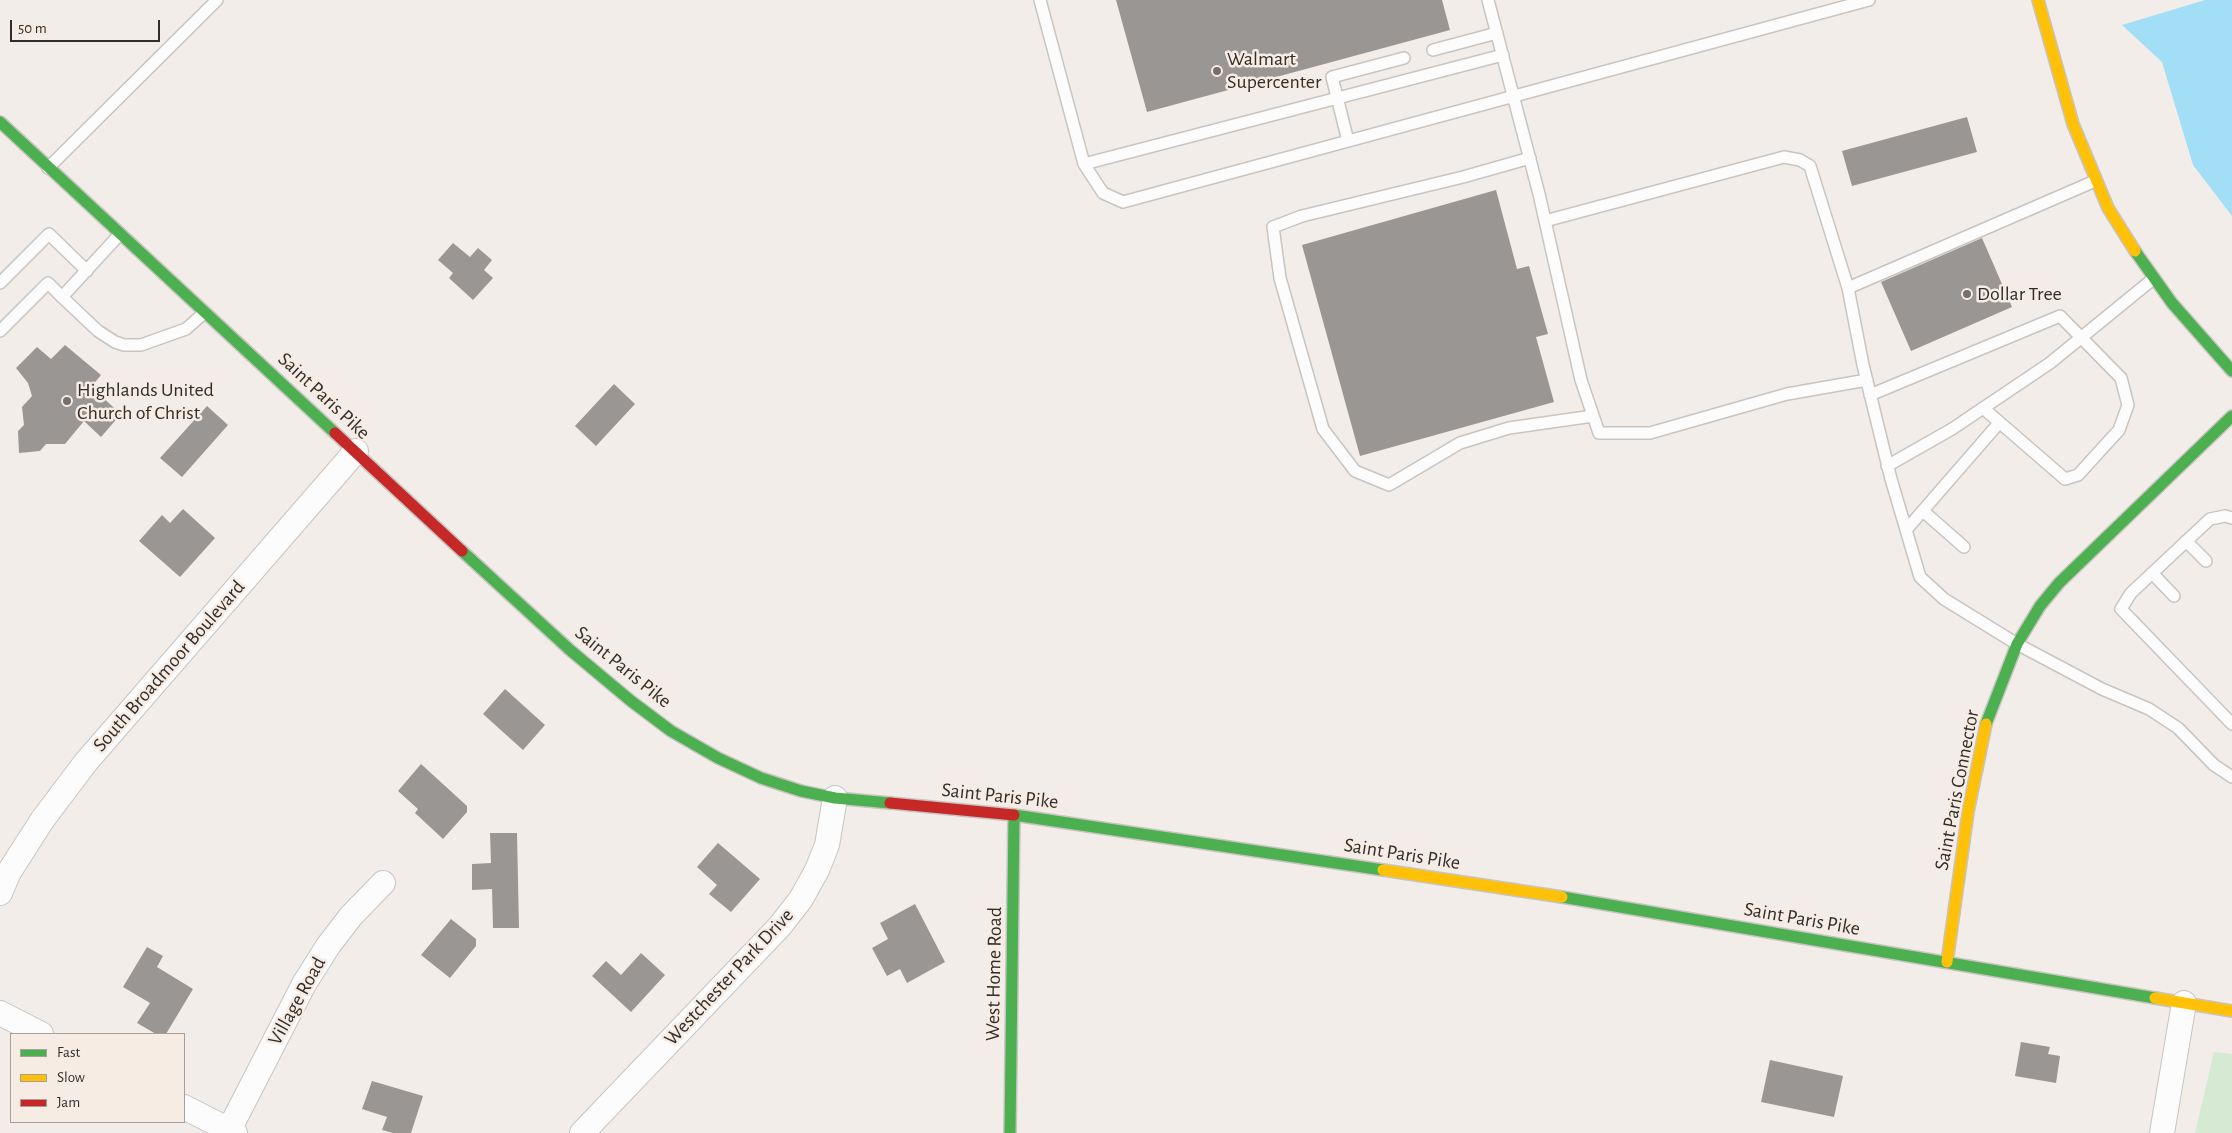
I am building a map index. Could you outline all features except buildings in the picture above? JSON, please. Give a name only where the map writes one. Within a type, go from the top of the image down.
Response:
[{"type":"street","points":[[2038,0],[2072,124],[2108,208],[2153,279],[2172,304],[2232,371]]},
{"type":"street","name":"Saint Paris Pike","points":[[0,122],[570,650],[631,701],[671,730],[718,758],[761,778],[801,791],[835,798],[1014,815],[1150,834],[1526,892],[2232,1011]]},
{"type":"street","name":"Saint Paris Connector","points":[[1946,962],[1968,812],[1987,721],[2017,644],[2040,606],[2059,582],[2232,416]]},
{"type":"street","name":"South Broadmoor Boulevard","points":[[3,878],[43,819],[86,762],[356,451]]},
{"type":"street","name":"Westchester Park Drive","points":[[582,1133],[780,926],[801,898],[817,870],[827,845],[835,798]]},
{"type":"street","name":"West Home Road","points":[[1010,1133],[1014,815]]},
{"type":"street","name":"Village Road","points":[[232,1132],[304,984],[328,946],[351,916],[383,883]]},
{"type":"street","points":[[2162,1133],[2184,1003]]},
{"type":"street","points":[[0,1014],[39,1033]]},
{"type":"street","points":[[185,1108],[232,1132]]},
{"type":"lane","points":[[1040,0],[1084,164],[1103,193],[1123,202],[1869,0]]},
{"type":"lane","points":[[1488,0],[1530,158],[1581,380],[1599,433],[1650,433],[1787,394],[1867,380]]},
{"type":"lane","points":[[48,168],[213,1]]},
{"type":"lane","points":[[1433,50],[1497,34]]},
{"type":"lane","points":[[1084,164],[1503,55]]},
{"type":"lane","points":[[1348,141],[1332,77],[1404,58]]},
{"type":"lane","points":[[1545,221],[1784,157],[1800,160],[1810,166],[1848,288],[1887,466],[1920,577],[1944,599],[2017,644],[2102,689],[2149,709],[2178,728],[2214,765],[2232,777]]},
{"type":"lane","points":[[1530,158],[1463,177],[1302,216],[1273,226],[1280,278],[1323,429],[1355,471],[1389,486],[1460,443],[1509,428],[1593,416]]},
{"type":"lane","points":[[1848,288],[2095,180]]},
{"type":"lane","points":[[0,283],[49,234],[87,271]]},
{"type":"lane","points":[[62,297],[120,234]]},
{"type":"lane","points":[[1887,466],[1952,429],[2050,363],[2153,279]]},
{"type":"lane","points":[[0,331],[48,283],[98,331],[114,342],[124,345],[141,344],[171,336],[186,329],[205,313]]},
{"type":"lane","points":[[1870,395],[2060,316],[2121,378],[2128,405],[2119,430],[2078,475],[2065,479],[1983,408]]},
{"type":"lane","points":[[1906,530],[2000,423]]},
{"type":"lane","points":[[1923,511],[1964,547]]},
{"type":"lane","points":[[2232,518],[2225,516],[2210,519],[2131,592],[2121,609],[2232,724]]},
{"type":"lane","points":[[2186,541],[2206,560]]},
{"type":"lane","points":[[2152,573],[2174,596]]},
{"type":"green space","points":[[2214,1052],[2232,1054],[2232,1133],[2195,1133]]},
{"type":"water","points":[[2205,0],[2232,0],[2232,216],[2193,165],[2162,62],[2122,25]]},
{"type":"traffic: fast","points":[[0,122],[335,433]]},
{"type":"traffic: fast","points":[[2135,251],[2172,303],[2232,371]]},
{"type":"traffic: fast","points":[[1986,724],[2017,644],[2040,606],[2059,583],[2232,416]]},
{"type":"traffic: fast","points":[[462,551],[570,650],[631,701],[671,731],[718,758],[761,778],[801,791],[835,798],[890,803]]},
{"type":"traffic: fast","points":[[1014,815],[1383,870]]},
{"type":"traffic: fast","points":[[1010,1133],[1014,815]]},
{"type":"traffic: fast","points":[[1562,897],[2155,998]]},
{"type":"traffic: slow","points":[[2038,0],[2073,124],[2108,208],[2135,251]]},
{"type":"traffic: slow","points":[[1947,962],[1968,812],[1986,724]]},
{"type":"traffic: slow","points":[[1383,870],[1562,897]]},
{"type":"traffic: slow","points":[[2155,998],[2232,1011]]},
{"type":"traffic: jam","points":[[335,433],[462,551]]},
{"type":"traffic: jam","points":[[890,803],[1014,815]]},
{"type":"place","name":"Walmart Supercenter","points":[[1217,71]]},
{"type":"place","name":"Dollar Tree","points":[[1967,294]]},
{"type":"place","name":"Highlands United Church of Christ","points":[[67,401]]}]
